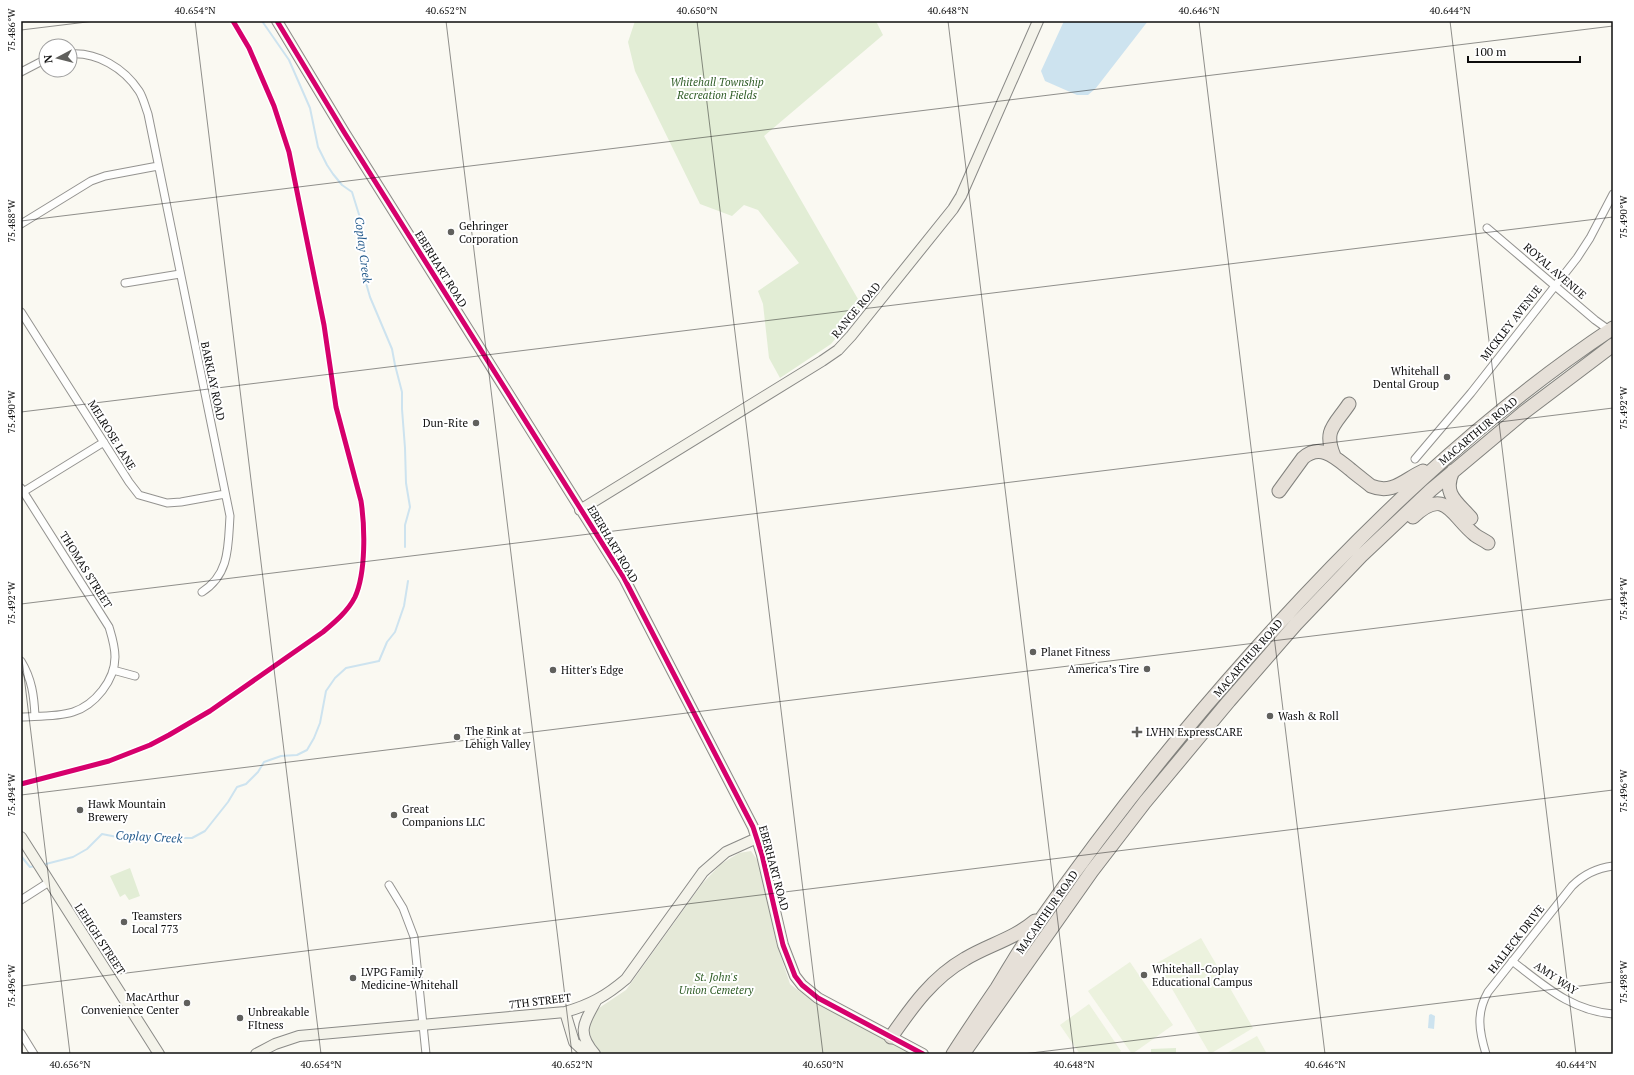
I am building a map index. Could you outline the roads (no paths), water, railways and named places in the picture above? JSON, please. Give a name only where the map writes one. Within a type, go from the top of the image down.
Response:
[{"type":"highway","name":"MACARTHUR ROAD","points":[[953,1054],[1018,952],[1050,906],[1135,792],[1237,670],[1331,566],[1436,466],[1519,397],[1611,329]]},
{"type":"highway","name":"MACARTHUR ROAD","points":[[964,1054],[1092,871],[1155,789],[1296,624],[1382,536],[1454,470],[1523,413],[1613,345]]},
{"type":"highway","points":[[1334,456],[1329,441],[1330,432],[1349,404]]},
{"type":"highway","points":[[1279,491],[1306,454],[1318,451],[1334,456],[1371,486],[1385,490],[1390,489],[1420,472],[1436,466]]},
{"type":"highway","points":[[1382,536],[1397,531],[1426,507],[1438,504],[1450,509],[1474,534],[1488,543],[1481,529],[1449,492],[1448,484],[1454,470]]},
{"type":"highway","points":[[891,1037],[916,1002],[936,980],[965,959],[1026,929],[1050,906]]},
{"type":"street","name":"EBERHART ROAD","points":[[276,21],[348,139],[624,578],[746,811],[758,838],[783,945],[795,976],[802,985],[818,998],[924,1054]]},
{"type":"street","name":"RANGE ROAD","points":[[580,510],[838,350],[851,336],[953,209],[961,196],[1038,21]]},
{"type":"street","name":"BARKLAY ROAD","points":[[78,53],[99,58],[118,69],[139,91],[148,114],[230,516],[225,562],[220,576],[212,586],[202,592]]},
{"type":"street","points":[[21,72],[38,63]]},
{"type":"street","points":[[21,224],[91,181],[105,176],[158,166]]},
{"type":"street","name":"MICKLEY AVENUE","points":[[1415,459],[1471,393],[1577,258],[1590,238],[1613,194]]},
{"type":"street","name":"ROYAL AVENUE","points":[[1487,228],[1595,320],[1611,329]]},
{"type":"street","points":[[125,283],[180,274]]},
{"type":"street","name":"MELROSE LANE","points":[[21,312],[129,482],[139,495],[167,503],[225,494]]},
{"type":"street","points":[[22,490],[104,442]]},
{"type":"street","name":"THOMAS STREET","points":[[22,490],[109,627],[114,643],[115,657],[113,670]]},
{"type":"street","points":[[21,661],[30,680],[33,691],[35,716]]},
{"type":"street","points":[[21,717],[73,712],[89,704],[100,693],[113,670],[135,676]]},
{"type":"street","name":"LEHIGH STREET","points":[[21,837],[159,1054]]},
{"type":"street","name":"7TH STREET","points":[[256,1054],[275,1044],[299,1036],[564,1012],[596,1001],[626,979],[703,872],[726,852],[758,838]]},
{"type":"street","name":"HALLECK DRIVE","points":[[1486,1054],[1479,1027],[1481,1008],[1488,992],[1576,882],[1591,871],[1613,866]]},
{"type":"street","points":[[21,900],[49,882]]},
{"type":"street","points":[[389,885],[403,908],[414,937],[426,1054]]},
{"type":"street","name":"AMY WAY","points":[[1512,961],[1554,993],[1569,1002],[1585,1009],[1613,1014]]},
{"type":"street","points":[[594,1054],[586,1044],[583,1032],[586,1018],[596,1001]]},
{"type":"street","points":[[564,1012],[574,1042],[587,1054]]},
{"type":"street","points":[[21,1033],[34,1054]]},
{"type":"water","points":[[1064,21],[1148,21],[1096,88],[1088,95],[1077,95],[1045,81],[1041,71]]},
{"type":"water","points":[[1431,1014],[1435,1016],[1434,1029],[1428,1028],[1429,1015]]},
{"type":"waterway","name":"Coplay Creek","points":[[262,21],[289,60],[310,108],[318,147],[333,174],[342,185],[352,192],[361,221],[364,244],[364,276],[370,297],[392,349],[402,392],[406,483],[410,507],[405,525],[405,547]]},
{"type":"waterway","name":"Coplay Creek","points":[[42,865],[73,857],[87,849],[102,834],[117,837],[143,838],[161,835],[173,838],[192,838],[205,831],[228,802],[237,787],[246,784],[258,772],[264,762],[281,756],[297,755],[307,750],[320,723],[326,691],[335,678],[346,668],[379,661],[387,642],[395,632],[404,606],[408,581]]},
{"type":"waterway","name":"Coplay Creek","points":[[21,856],[30,867],[36,866]]},
{"type":"place","name":"Gehringer Corporation","points":[[451,232]]},
{"type":"place","name":"Whitehall Dental Group","points":[[1447,377]]},
{"type":"place","name":"Dun-Rite","points":[[476,423]]},
{"type":"place","name":"Planet Fitness","points":[[1033,652]]},
{"type":"place","name":"America’s Tire","points":[[1147,669]]},
{"type":"place","name":"Hitter's Edge","points":[[553,670]]},
{"type":"place","name":"Wash & Roll","points":[[1270,716]]},
{"type":"place","name":"LVHN ExpressCARE","points":[[1137,732]]},
{"type":"place","name":"The Rink at Lehigh Valley","points":[[457,737]]},
{"type":"place","name":"Hawk Mountain Brewery","points":[[80,810]]},
{"type":"place","name":"Great Companions LLC","points":[[394,815]]},
{"type":"place","name":"Teamsters Local 773","points":[[124,922]]},
{"type":"place","name":"Whitehall-Coplay Educational Campus","points":[[1144,975]]},
{"type":"place","name":"LVPG Family Medicine-Whitehall","points":[[353,978]]},
{"type":"place","name":"MacArthur Convenience Center","points":[[187,1003]]},
{"type":"place","name":"Unbreakable FItness","points":[[240,1018]]},
{"type":"park label","name":"Whitehall Township Recreation Fields","points":[[717,88]]},
{"type":"park label","name":"St. John's Union Cemetery","points":[[716,983]]}]
